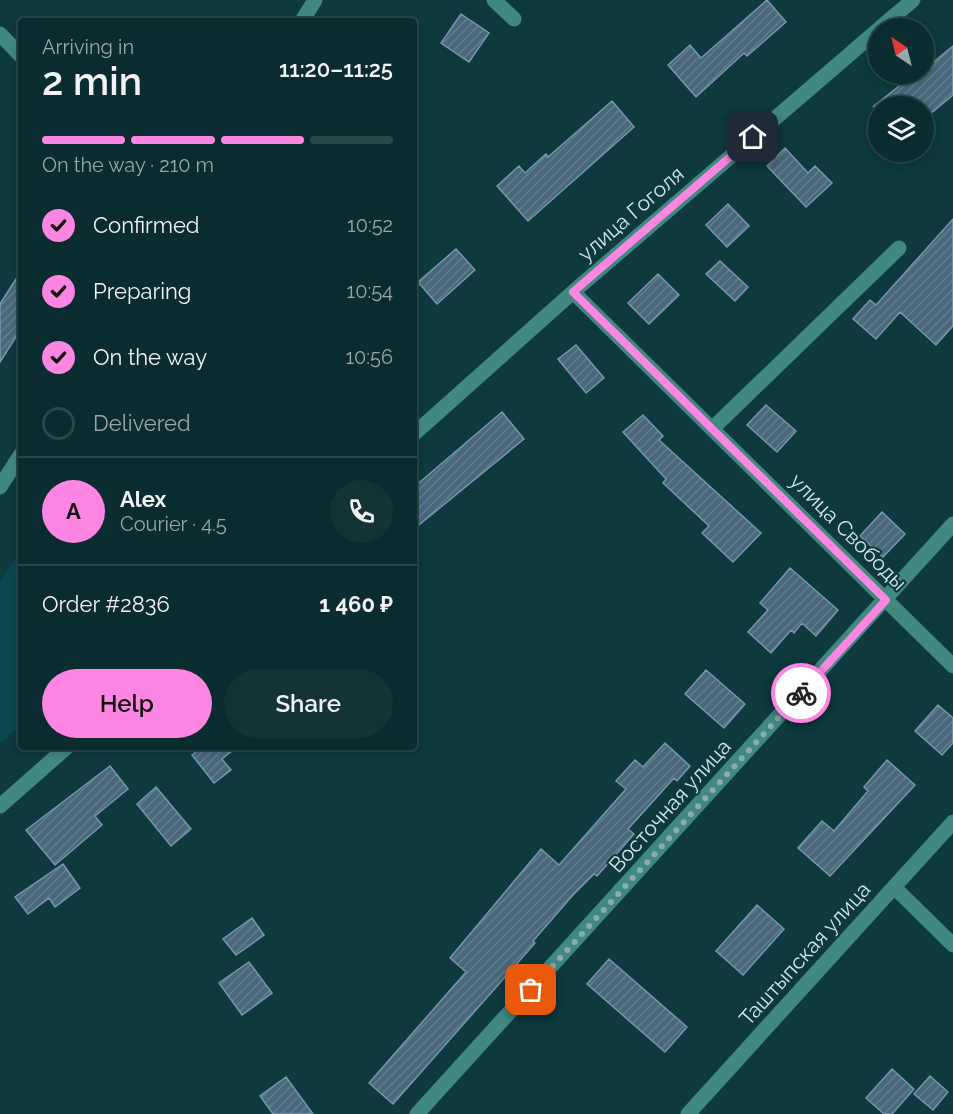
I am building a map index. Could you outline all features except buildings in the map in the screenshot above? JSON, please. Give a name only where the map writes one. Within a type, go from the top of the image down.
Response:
[{"type":"street","points":[[304,18],[315,0]]},
{"type":"street","points":[[494,0],[514,19]]},
{"type":"street","name":"улица Гоголя","points":[[892,18],[913,0]]},
{"type":"street","points":[[0,34],[18,53]]},
{"type":"street","name":"улица Гоголя","points":[[417,431],[573,292],[868,38]]},
{"type":"street","points":[[713,428],[899,248]]},
{"type":"street","name":"улица Свободы","points":[[573,292],[953,666]]},
{"type":"street","points":[[0,487],[18,459]]},
{"type":"street","name":"Восточная улица","points":[[417,1114],[953,524]]},
{"type":"street","points":[[0,806],[64,750]]},
{"type":"street","name":"Таштыпская улица","points":[[688,1114],[953,822]]},
{"type":"street","points":[[894,887],[953,945]]},
{"type":"shaded area","points":[[18,554],[18,728],[0,743],[0,581]]},
{"type":"way so far","points":[[531,990],[801,693]]},
{"type":"route","points":[[753,137],[573,292],[886,600],[801,693]]}]
